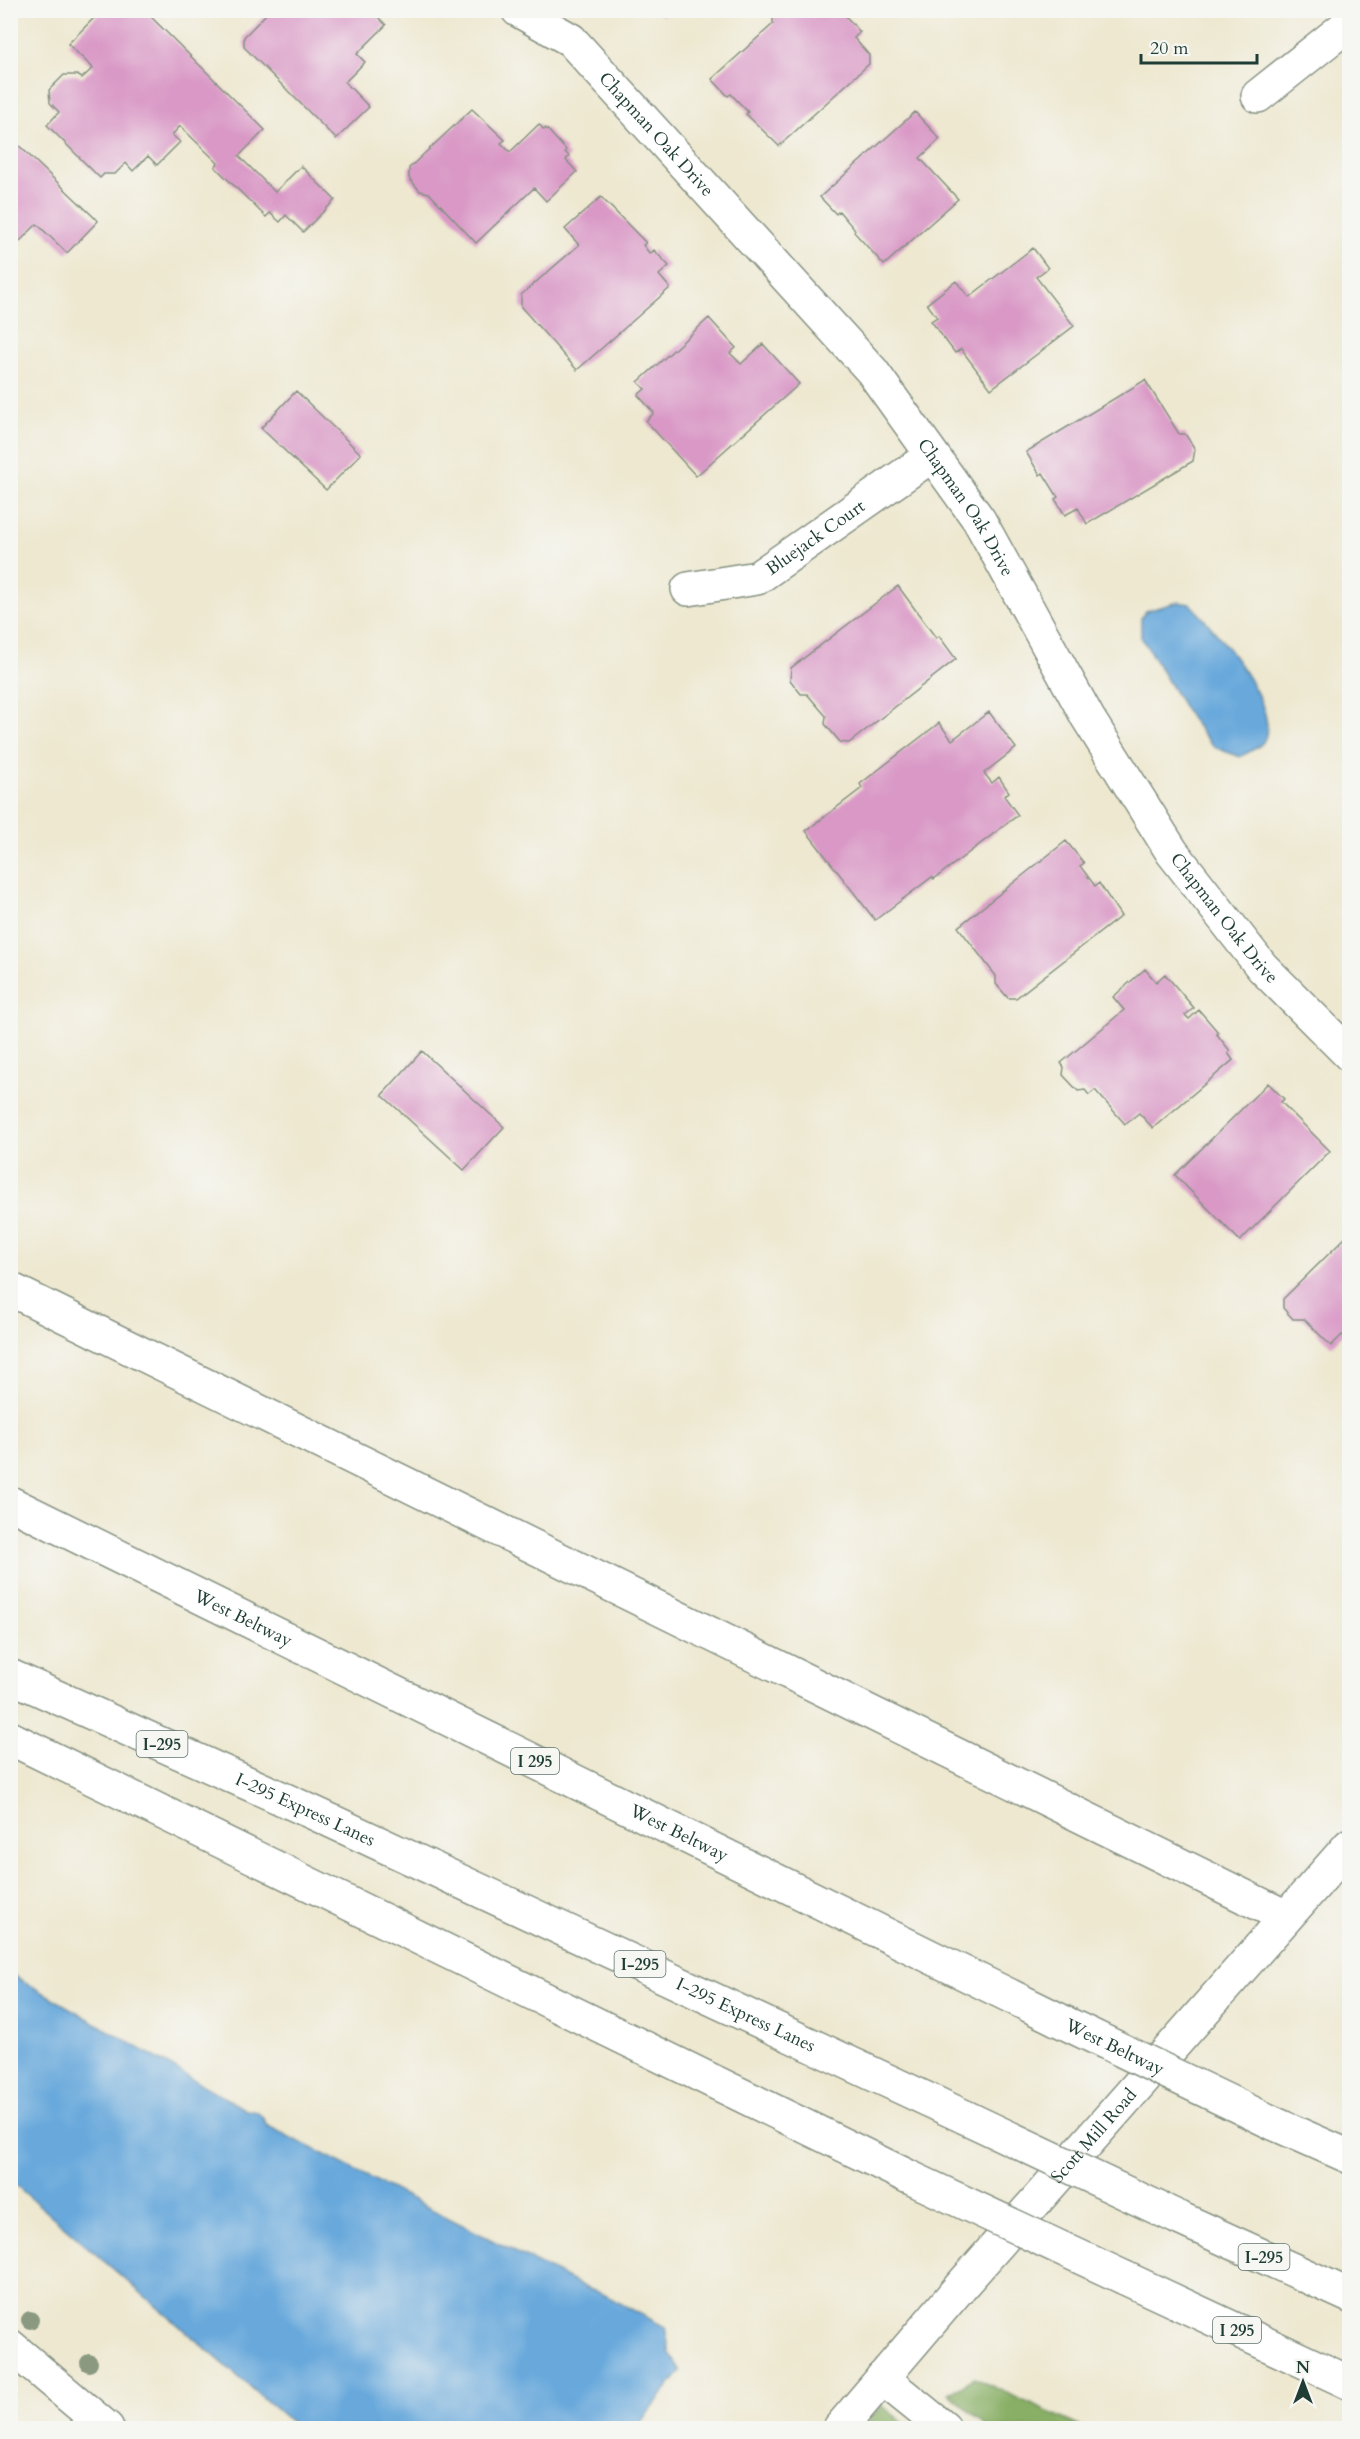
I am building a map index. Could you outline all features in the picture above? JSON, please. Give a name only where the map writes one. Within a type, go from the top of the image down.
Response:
[{"type":"main road","name":"Chapman Oak Drive","points":[[518,10],[571,40],[872,371],[979,520],[1088,718],[1172,852],[1262,967],[1350,1055]]},
{"type":"main road","points":[[1258,96],[1341,20]]},
{"type":"main road","name":"Bluejack Court","points":[[688,590],[757,578],[931,456]]},
{"type":"main road","points":[[10,1289],[1286,1917]]},
{"type":"main road","name":"West Beltway","points":[[10,1503],[1059,2020],[1273,2123],[1350,2157]]},
{"type":"main road","name":"I-295 Express Lanes","points":[[10,1676],[335,1823],[1350,2296]]},
{"type":"main road","name":"I 295","points":[[10,1738],[909,2177],[1350,2383]]},
{"type":"main road","name":"Scott Mill Road","points":[[840,2428],[1350,1845]]},
{"type":"main road","points":[[1273,2123],[1350,2151]]},
{"type":"main road","points":[[10,2346],[107,2428]]},
{"type":"main road","points":[[882,2378],[944,2428]]},
{"type":"green space","points":[[974,2378],[1083,2428],[990,2428],[949,2393]]},
{"type":"green space","points":[[881,2405],[910,2428],[864,2428]]},
{"type":"water","points":[[1178,602],[1190,604],[1229,649],[1243,669],[1264,710],[1267,728],[1263,742],[1240,757],[1214,747],[1191,719],[1141,637],[1141,618],[1146,611]]},
{"type":"water","points":[[11,1974],[246,2110],[257,2112],[266,2125],[665,2327],[670,2354],[681,2371],[636,2428],[298,2428],[11,2181]]},
{"type":"building","points":[[102,10],[144,10],[265,130],[239,156],[275,192],[301,166],[335,200],[303,232],[286,215],[280,222],[270,213],[266,217],[215,167],[218,163],[180,126],[172,135],[180,142],[157,165],[148,156],[133,171],[126,163],[115,174],[104,174],[100,178],[47,125],[59,112],[50,103],[49,90],[64,75],[77,75],[82,78],[93,68],[68,44]]},
{"type":"building","points":[[270,10],[371,10],[386,25],[357,54],[365,62],[345,82],[369,107],[336,139],[244,47],[244,37]]},
{"type":"building","points":[[656,10],[668,10],[662,16]]},
{"type":"building","points":[[823,10],[826,16],[832,10],[840,10],[860,32],[854,38],[869,55],[869,64],[779,146],[746,114],[748,112],[731,94],[728,96],[712,79],[773,24],[773,17],[779,11]]},
{"type":"building","points":[[472,109],[505,140],[501,143],[510,152],[539,124],[544,130],[546,128],[566,150],[569,156],[566,160],[577,172],[546,201],[534,188],[476,243],[429,193],[420,191],[409,178],[409,168]]},
{"type":"building","points":[[915,112],[940,139],[920,158],[958,199],[884,265],[854,232],[855,230],[839,211],[836,214],[820,197]]},
{"type":"building","points":[[10,137],[98,221],[67,253],[37,224],[10,251]]},
{"type":"building","points":[[601,197],[646,243],[643,245],[650,254],[654,250],[669,266],[659,275],[670,288],[577,370],[521,307],[521,295],[579,245],[565,229]]},
{"type":"building","points":[[1033,248],[1048,268],[1036,277],[1074,326],[991,389],[961,349],[955,353],[931,321],[937,317],[927,304],[956,281],[969,297]]},
{"type":"building","points":[[709,318],[736,348],[730,353],[741,364],[763,344],[799,384],[696,476],[646,421],[654,413],[638,395],[645,389],[638,382]]},
{"type":"building","points":[[1145,380],[1179,434],[1185,434],[1195,449],[1193,461],[1087,524],[1078,508],[1065,515],[1055,499],[1058,497],[1043,473],[1040,475],[1026,452]]},
{"type":"building","points":[[296,391],[361,454],[326,490],[261,428]]},
{"type":"building","points":[[898,586],[936,638],[939,636],[956,659],[849,743],[840,742],[825,724],[826,716],[807,694],[801,694],[790,680],[791,668]]},
{"type":"building","points":[[989,712],[1016,748],[984,773],[992,783],[999,777],[1009,792],[1004,796],[1018,815],[934,879],[932,877],[875,920],[806,831],[862,788],[860,784],[939,723],[952,740]]},
{"type":"building","points":[[1066,841],[1084,863],[1080,866],[1095,886],[1099,883],[1121,916],[1016,998],[1008,998],[996,984],[996,976],[958,927]]},
{"type":"building","points":[[1145,969],[1156,982],[1165,974],[1194,1008],[1185,1015],[1189,1019],[1199,1010],[1218,1032],[1216,1033],[1230,1051],[1228,1053],[1233,1060],[1153,1128],[1139,1113],[1125,1124],[1095,1090],[1089,1095],[1085,1090],[1078,1091],[1063,1075],[1064,1067],[1061,1063],[1124,1010],[1113,997]]},
{"type":"building","points":[[422,1051],[504,1127],[464,1170],[382,1095]]},
{"type":"building","points":[[1268,1083],[1284,1099],[1281,1102],[1330,1151],[1240,1241],[1175,1175]]},
{"type":"building","points":[[1350,1233],[1350,1342],[1342,1335],[1331,1346],[1304,1319],[1293,1319],[1283,1308],[1283,1299]]}]
